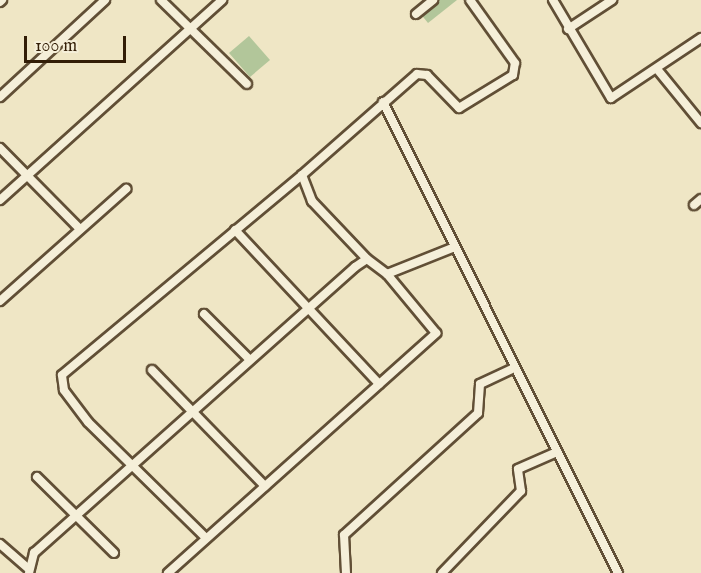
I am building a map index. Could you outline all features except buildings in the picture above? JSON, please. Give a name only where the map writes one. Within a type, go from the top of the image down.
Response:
[{"type":"street","points":[[0,97],[105,0]]},
{"type":"street","points":[[161,0],[247,84]]},
{"type":"street","points":[[0,200],[222,0]]},
{"type":"street","points":[[416,14],[433,0]]},
{"type":"street","points":[[206,538],[135,464],[88,422],[64,390],[62,375],[302,175],[383,102],[422,73],[453,105],[464,107],[513,75],[515,63],[470,0]]},
{"type":"street","points":[[553,0],[568,29],[611,98],[701,38]]},
{"type":"street","points":[[568,29],[612,0]]},
{"type":"street","points":[[657,69],[701,123]]},
{"type":"street","points":[[383,102],[618,573]]},
{"type":"street","points":[[0,148],[29,174],[80,229]]},
{"type":"street","points":[[168,573],[436,333],[387,274],[367,259],[312,201],[302,175]]},
{"type":"street","points":[[0,301],[126,189]]},
{"type":"street","points":[[694,204],[701,199]]},
{"type":"street","points":[[235,230],[309,306],[379,384]]},
{"type":"street","points":[[387,274],[455,247]]},
{"type":"street","points":[[0,544],[28,570],[34,553],[309,306],[367,259]]},
{"type":"street","points":[[204,314],[249,359]]},
{"type":"street","points":[[346,573],[344,535],[478,413],[480,384],[515,368]]},
{"type":"street","points":[[152,370],[265,486]]},
{"type":"street","points":[[442,573],[521,491],[518,468],[557,452]]},
{"type":"street","points":[[37,477],[114,553]]},
{"type":"green space","points":[[424,0],[457,0],[428,23],[415,7]]},
{"type":"green space","points":[[249,36],[270,60],[250,77],[229,53]]}]
